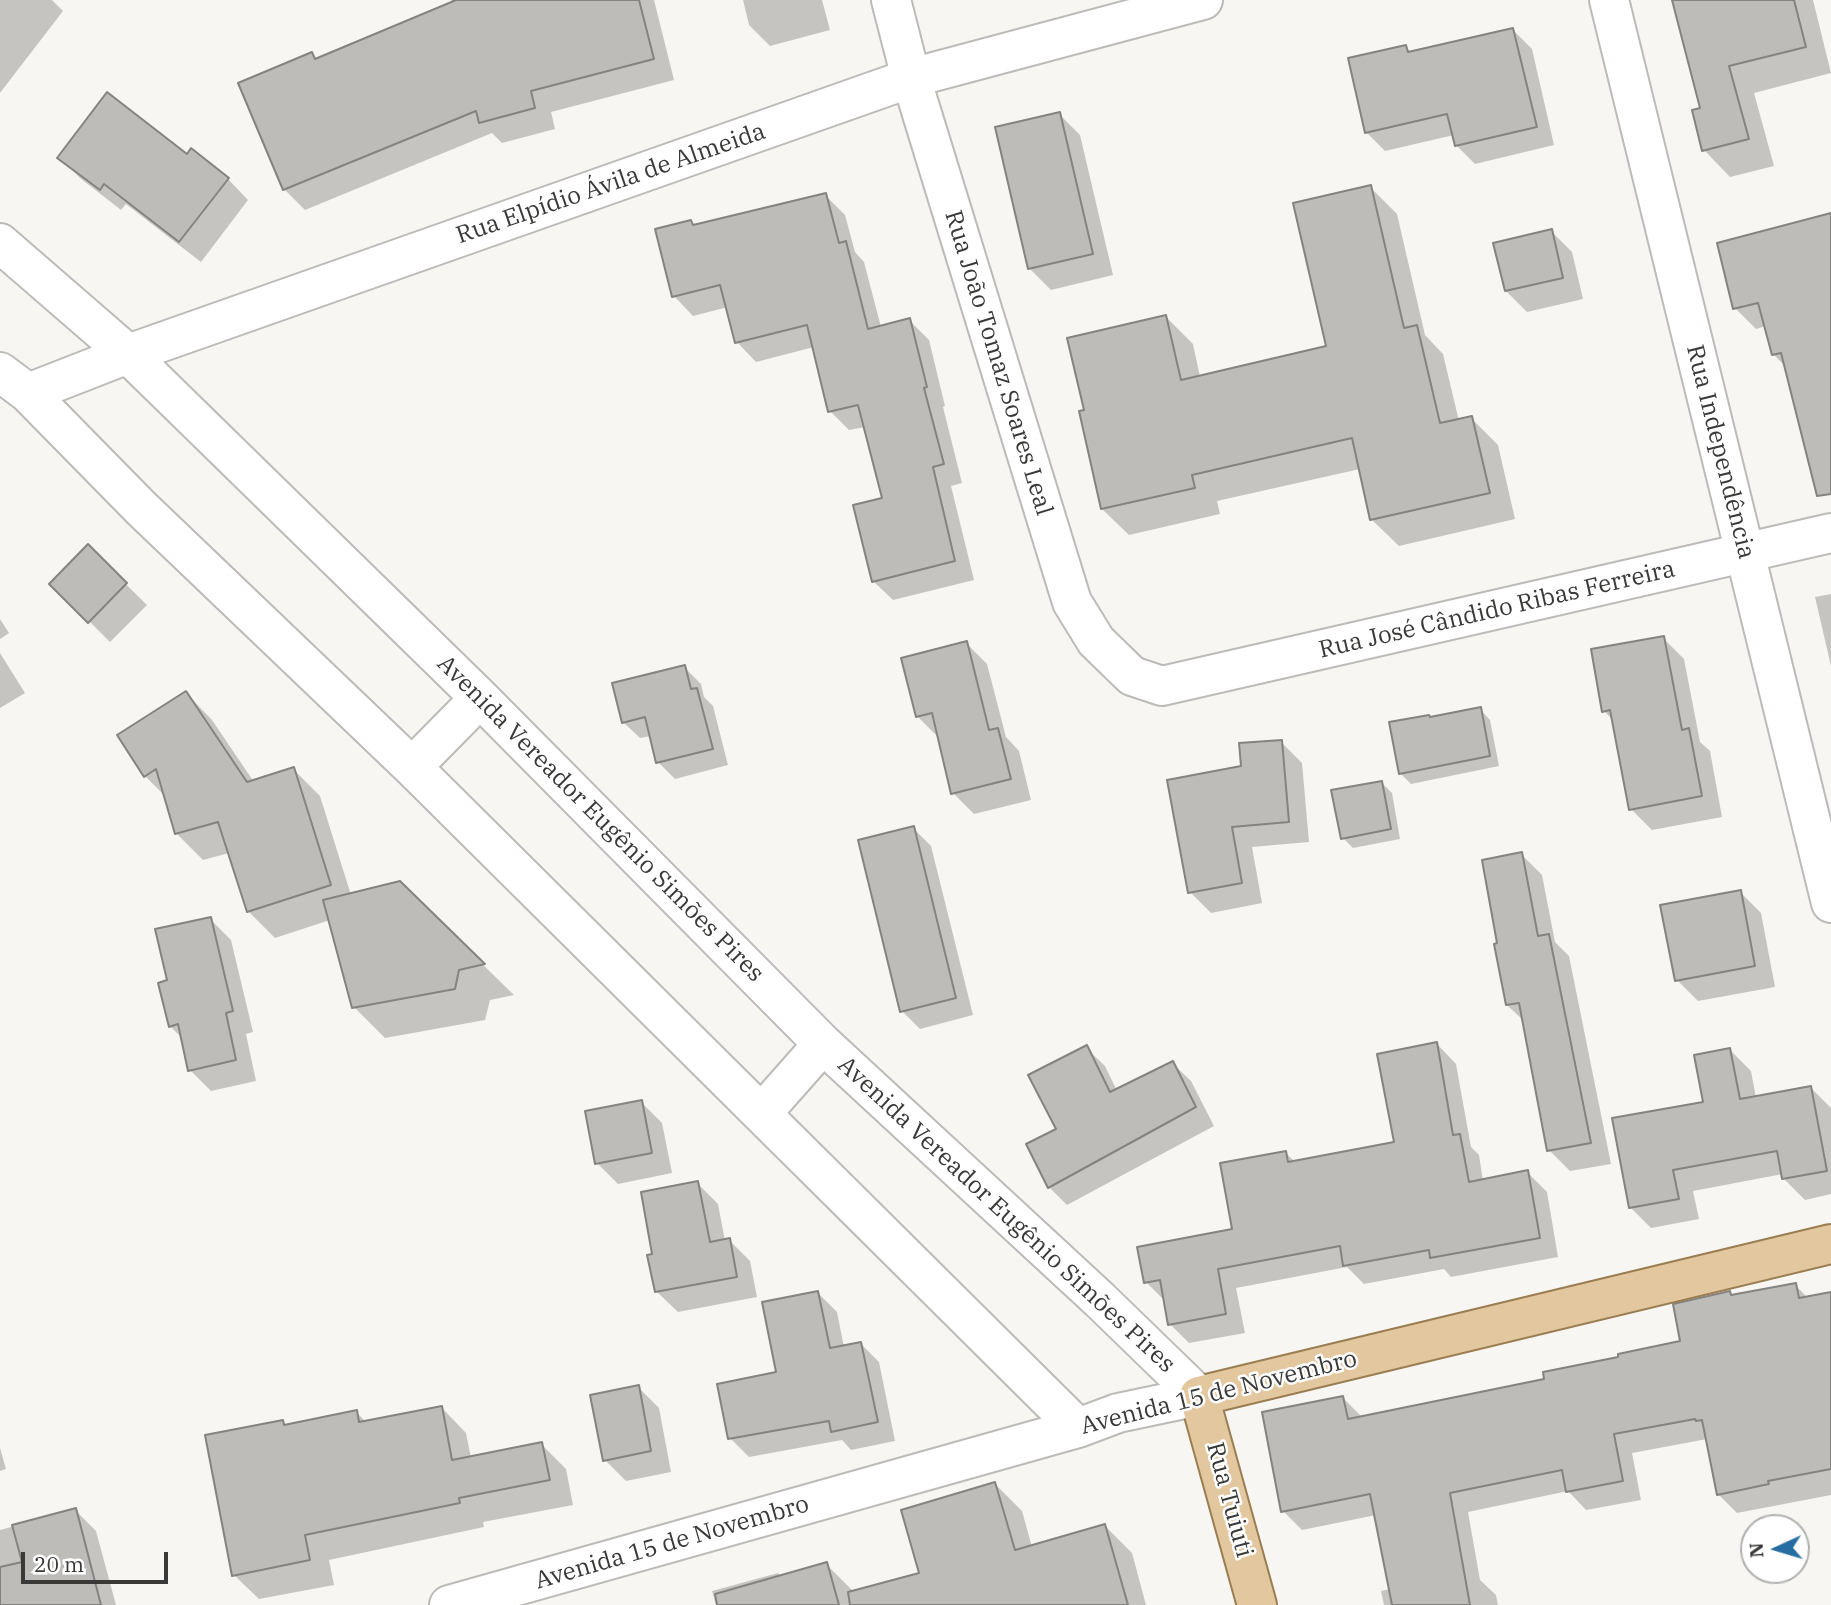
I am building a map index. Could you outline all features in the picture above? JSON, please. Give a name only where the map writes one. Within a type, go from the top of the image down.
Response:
[{"type":"main road","name":"Avenida 15 de Novembro","points":[[1199,1396],[1831,1244]]},
{"type":"main road","name":"Rua Tuiuti","points":[[1199,1396],[1257,1605]]},
{"type":"street","name":"Rua João Tomaz Soares Leal","points":[[891,0],[911,78],[1072,602],[1096,641],[1132,676],[1162,686]]},
{"type":"street","name":"Rua Elpídio Ávila de Almeida","points":[[14,383],[128,354],[911,78],[1203,0]]},
{"type":"street","name":"Rua Independência","points":[[1609,0],[1831,903]]},
{"type":"street","name":"Avenida Vereador Eugênio Simões Pires","points":[[0,243],[128,354],[480,698],[823,1044],[1100,1300],[1199,1396]]},
{"type":"street","points":[[14,383],[412,766],[1078,1428]]},
{"type":"street","name":"Rua José Cândido Ribas Ferreira","points":[[1162,686],[1831,533]]},
{"type":"street","points":[[412,766],[480,698]]},
{"type":"street","points":[[762,1113],[823,1044]]},
{"type":"street","name":"Avenida 15 de Novembro","points":[[449,1605],[564,1590],[1078,1428],[1118,1413],[1199,1396]]},
{"type":"building","points":[[456,0],[639,0],[654,59],[531,91],[535,108],[479,123],[476,111],[283,190],[238,83],[312,52],[315,59]]},
{"type":"building","points":[[1672,0],[1794,0],[1806,47],[1729,66],[1749,139],[1702,151],[1692,110],[1700,108]]},
{"type":"building","points":[[1513,28],[1537,127],[1455,146],[1447,114],[1365,133],[1348,58],[1406,45],[1408,52]]},
{"type":"building","points":[[107,92],[187,154],[191,148],[229,178],[179,242],[104,184],[100,190],[57,158]]},
{"type":"building","points":[[1060,112],[1093,254],[1028,269],[995,127]]},
{"type":"building","points":[[1371,185],[1404,328],[1417,325],[1440,423],[1472,416],[1490,493],[1370,520],[1352,438],[1192,475],[1195,488],[1101,509],[1079,411],[1084,410],[1067,338],[1166,315],[1181,380],[1326,346],[1293,203]]},
{"type":"building","points":[[826,193],[839,243],[846,241],[868,329],[910,318],[927,387],[924,388],[944,464],[933,467],[955,561],[872,582],[853,505],[882,498],[858,405],[828,412],[807,325],[735,343],[720,285],[672,297],[655,229],[691,220],[693,225]]},
{"type":"building","points":[[1831,213],[1831,494],[1817,496],[1781,353],[1772,355],[1758,303],[1733,309],[1717,243]]},
{"type":"building","points":[[1552,229],[1563,278],[1505,291],[1493,243]]},
{"type":"building","points":[[88,544],[127,583],[88,623],[49,584]]},
{"type":"building","points":[[1664,636],[1682,730],[1689,728],[1702,796],[1629,810],[1610,710],[1602,712],[1591,649]]},
{"type":"building","points":[[967,641],[989,730],[998,728],[1011,779],[951,794],[932,713],[916,717],[901,658]]},
{"type":"building","points":[[685,665],[691,689],[697,688],[713,749],[656,763],[645,717],[622,723],[612,683]]},
{"type":"building","points":[[186,691],[247,782],[294,767],[331,885],[247,912],[218,822],[175,834],[156,769],[144,777],[117,735]]},
{"type":"building","points":[[1481,707],[1490,756],[1399,774],[1389,722]]},
{"type":"building","points":[[1282,740],[1289,822],[1232,827],[1242,883],[1188,893],[1167,780],[1241,766],[1239,743]]},
{"type":"building","points":[[1382,781],[1391,829],[1341,839],[1331,790]]},
{"type":"building","points":[[914,826],[956,998],[900,1012],[858,840]]},
{"type":"building","points":[[1522,852],[1538,936],[1549,934],[1591,1143],[1547,1151],[1519,1003],[1506,1005],[1482,860]]},
{"type":"building","points":[[400,881],[485,964],[459,970],[455,989],[352,1008],[323,900]]},
{"type":"building","points":[[1741,890],[1755,966],[1675,981],[1660,905]]},
{"type":"building","points":[[211,917],[233,1011],[226,1013],[236,1060],[188,1071],[178,1024],[169,1027],[158,983],[167,980],[155,929]]},
{"type":"building","points":[[1437,1042],[1453,1135],[1460,1134],[1469,1182],[1528,1170],[1540,1238],[1430,1258],[1429,1250],[1343,1266],[1340,1246],[1218,1269],[1226,1314],[1168,1325],[1160,1280],[1144,1283],[1137,1247],[1232,1229],[1220,1163],[1286,1151],[1288,1162],[1394,1142],[1377,1054]]},
{"type":"building","points":[[1087,1045],[1110,1092],[1173,1061],[1196,1107],[1048,1188],[1026,1144],[1056,1129],[1028,1075]]},
{"type":"building","points":[[1730,1048],[1740,1099],[1811,1086],[1827,1171],[1782,1179],[1777,1151],[1673,1170],[1679,1199],[1629,1208],[1612,1118],[1703,1102],[1694,1055]]},
{"type":"building","points":[[642,1100],[652,1153],[595,1164],[585,1111]]},
{"type":"building","points":[[698,1181],[710,1242],[730,1238],[737,1277],[655,1292],[647,1255],[652,1254],[641,1192]]},
{"type":"building","points":[[1796,1283],[1799,1298],[1831,1292],[1831,1469],[1768,1481],[1769,1484],[1717,1495],[1702,1420],[1695,1419],[1614,1434],[1623,1481],[1566,1492],[1562,1470],[1450,1493],[1470,1605],[1392,1605],[1370,1494],[1281,1512],[1262,1412],[1343,1396],[1348,1419],[1544,1379],[1543,1372],[1680,1341],[1673,1304],[1730,1291],[1731,1295]]},
{"type":"building","points":[[818,1291],[830,1348],[861,1342],[878,1422],[831,1432],[829,1421],[728,1439],[717,1384],[776,1372],[762,1302]]},
{"type":"building","points":[[639,1385],[651,1451],[603,1461],[590,1395]]},
{"type":"building","points":[[442,1406],[452,1460],[542,1442],[550,1480],[459,1498],[460,1503],[305,1535],[310,1560],[232,1576],[205,1435],[283,1420],[284,1425],[357,1410],[359,1422]]},
{"type":"building","points":[[995,1482],[1015,1550],[1105,1524],[1128,1605],[850,1605],[848,1592],[919,1573],[901,1510]]},
{"type":"building","points":[[76,1508],[101,1605],[0,1605],[0,1567],[22,1562],[12,1525]]},
{"type":"building","points":[[827,1562],[839,1605],[717,1605],[715,1594]]}]
